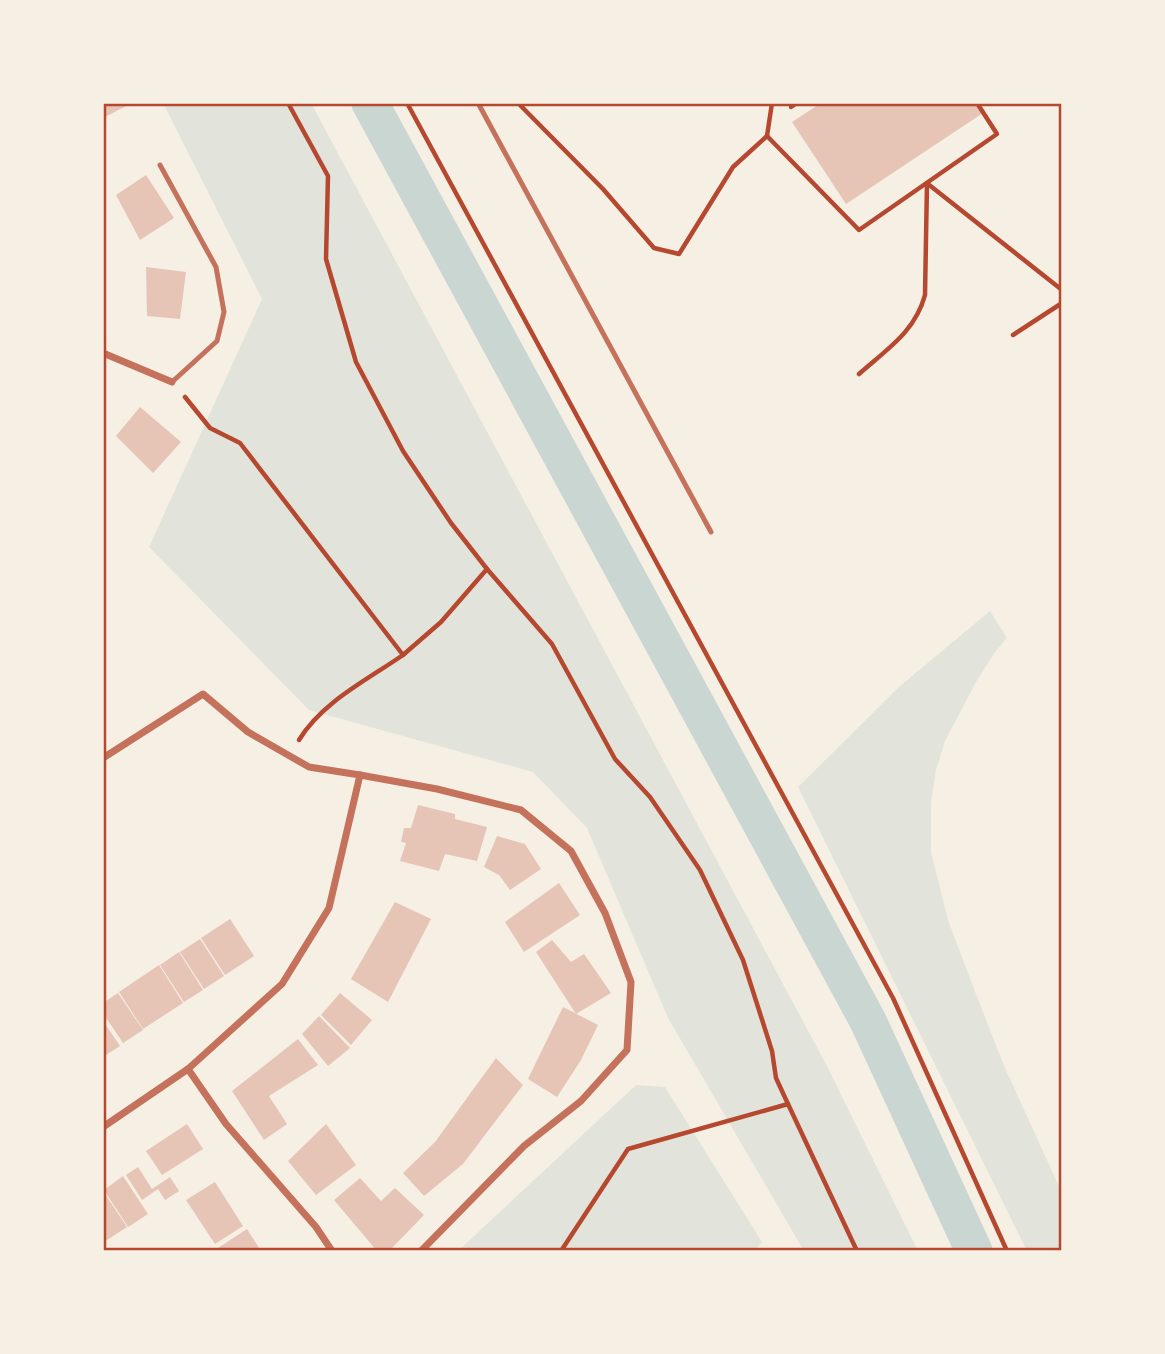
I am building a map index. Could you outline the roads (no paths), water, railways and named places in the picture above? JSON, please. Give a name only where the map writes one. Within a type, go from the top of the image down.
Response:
[{"type":"street","points":[[103,353],[172,382]]},
{"type":"street","points":[[103,758],[202,694],[248,732],[309,767],[437,789],[521,810],[571,851],[605,913],[631,982],[627,1050],[581,1101],[524,1146],[421,1251]]},
{"type":"street","points":[[103,1127],[188,1069],[282,984],[329,908],[360,775]]},
{"type":"street","points":[[188,1069],[226,1124],[316,1227],[332,1251]]},
{"type":"lane","points":[[478,103],[710,532]]},
{"type":"lane","points":[[160,165],[216,267],[224,312],[217,341],[172,382]]},
{"type":"waterway","points":[[370,103],[868,1021],[974,1251]]}]
